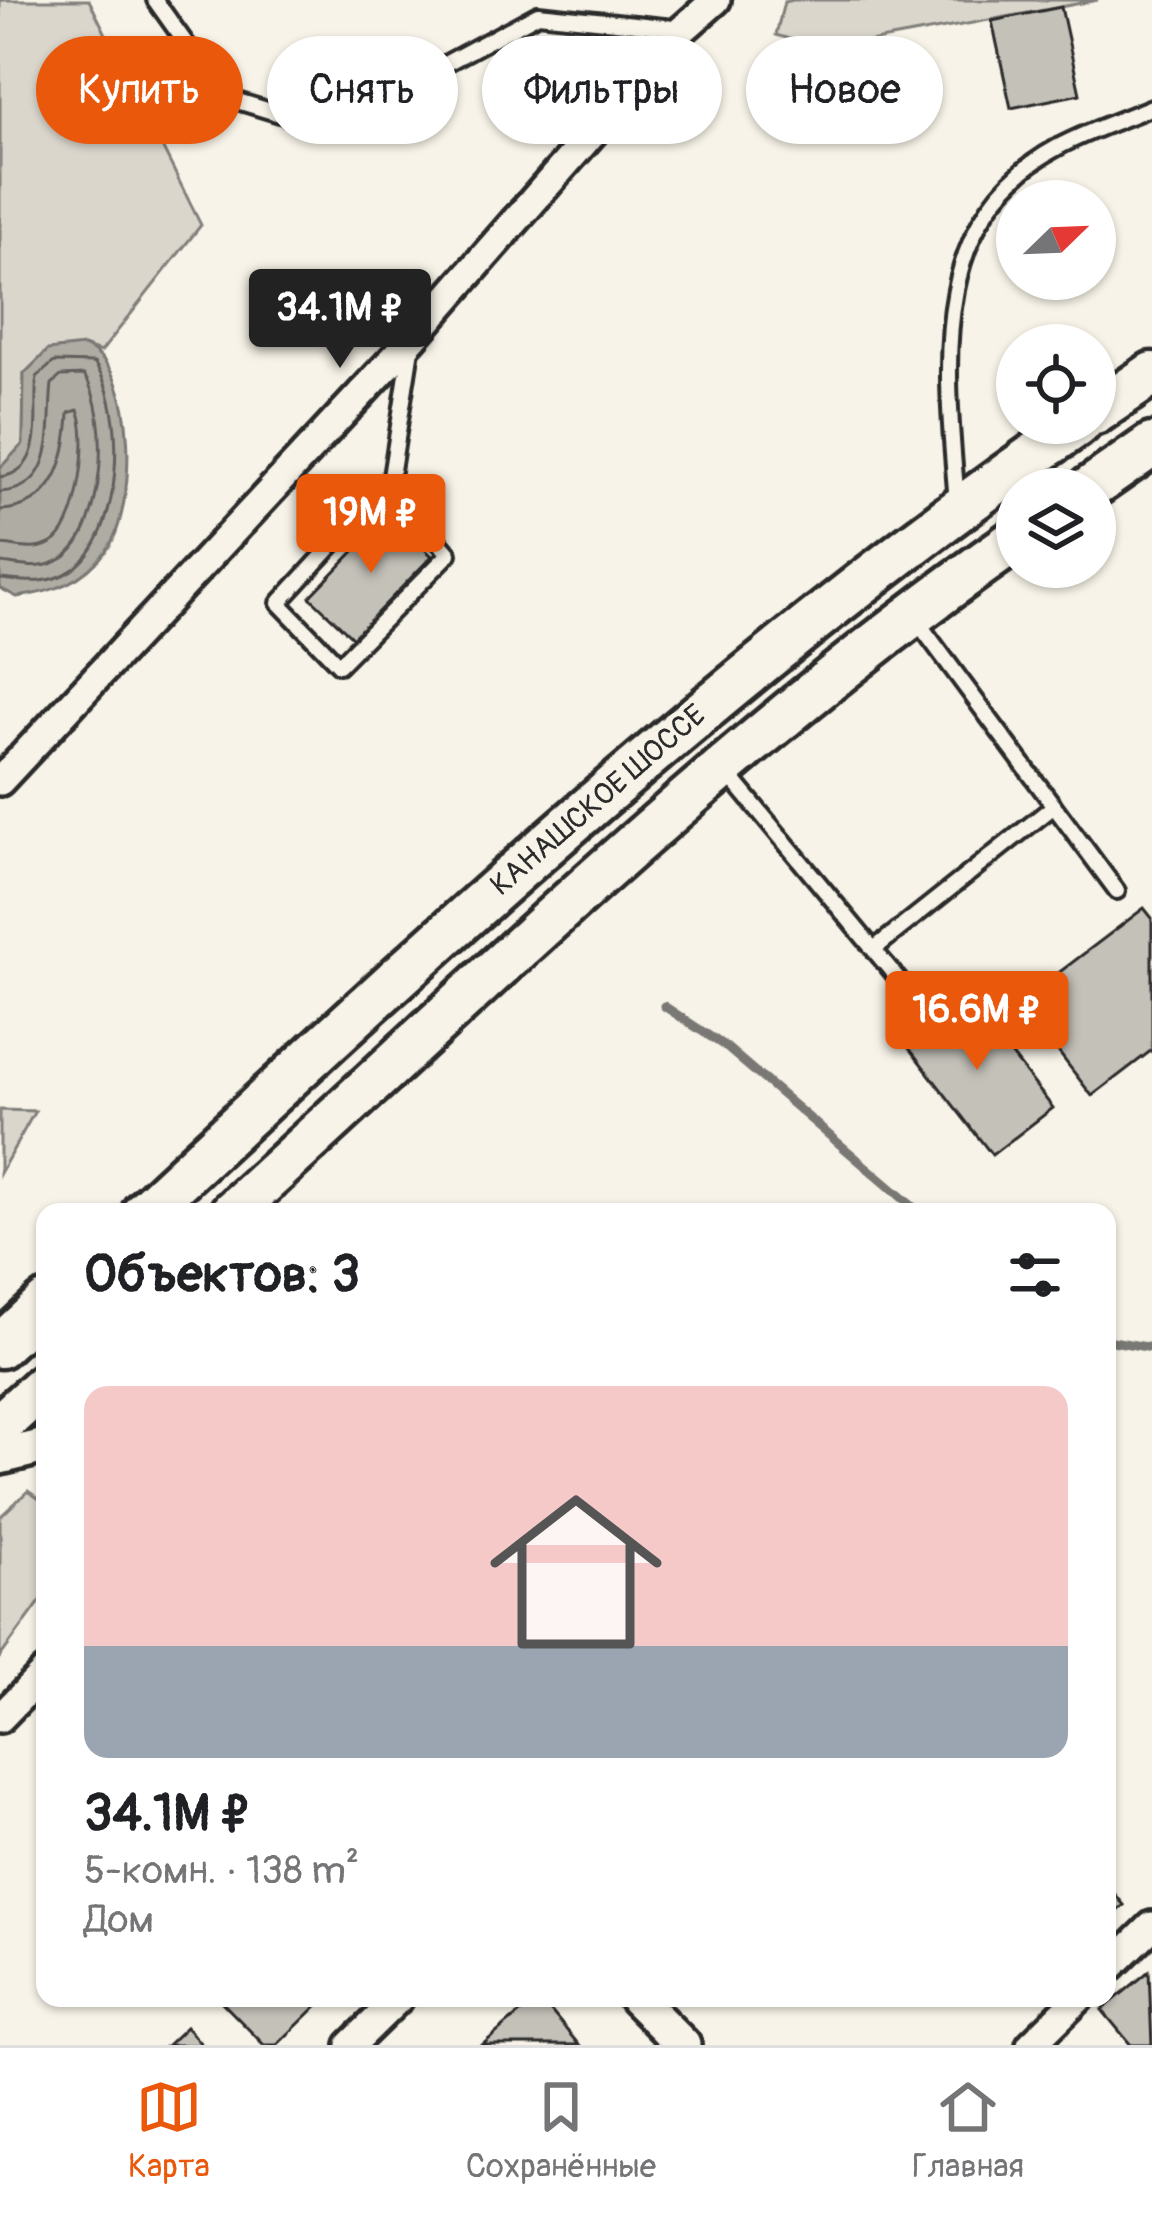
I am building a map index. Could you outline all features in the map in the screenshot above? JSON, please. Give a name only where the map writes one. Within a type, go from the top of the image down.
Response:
[{"type":"main road","points":[[1116,399],[1152,374]]},
{"type":"main road","name":"КАНАШСКОЕ ШОССЕ","points":[[154,1203],[482,900],[686,724],[958,507],[1050,444]]},
{"type":"main road","points":[[1116,470],[1152,445]]},
{"type":"main road","name":"КАНАШСКОЕ ШОССЕ","points":[[242,1203],[721,766],[911,613],[996,554]]},
{"type":"main road","points":[[0,1346],[36,1312]]},
{"type":"street","points":[[0,781],[413,338],[683,29],[716,0]]},
{"type":"street","points":[[0,1457],[36,1448]]},
{"type":"street","points":[[0,1718],[36,1681]]},
{"type":"street","points":[[1116,1961],[1152,1926]]},
{"type":"street","points":[[351,2045],[390,2007]]},
{"type":"street","points":[[644,2007],[682,2045]]},
{"type":"street","points":[[1031,2045],[1070,2007]]},
{"type":"lane","points":[[155,0],[224,97],[326,128],[538,14],[683,29]]},
{"type":"lane","points":[[958,507],[946,366],[960,264],[987,206],[1055,148],[1152,107]]},
{"type":"lane","points":[[390,482],[449,554],[339,665],[279,603],[390,482],[413,338]]},
{"type":"lane","points":[[911,613],[1117,891]]},
{"type":"lane","points":[[721,766],[923,1009]]},
{"type":"lane","points":[[874,950],[1054,806]]},
{"type":"shaded area","points":[[0,0],[89,0],[107,36],[36,36],[36,144],[161,144],[201,225],[101,352],[83,346],[24,373],[23,444],[0,468]]},
{"type":"shaded area","points":[[1098,0],[902,36],[779,36],[784,2]]},
{"type":"shaded area","points":[[0,1110],[35,1111],[0,1173]]},
{"type":"shaded area","points":[[28,1491],[36,1497],[36,1607],[0,1657],[0,1517]]},
{"type":"water","points":[[83,346],[102,359],[124,409],[127,474],[123,506],[106,551],[88,571],[55,588],[17,597],[0,588],[0,468],[23,444],[24,374],[48,350]]},
{"type":"building","points":[[1061,7],[1080,94],[1011,108],[992,21]]},
{"type":"building","points":[[389,515],[432,556],[353,638],[310,597]]},
{"type":"building","points":[[1144,908],[1152,918],[1152,1050],[1092,1096],[1020,1002]]},
{"type":"building","points":[[962,991],[1053,1108],[992,1155],[901,1038]]},
{"type":"building","points":[[1149,1971],[1152,2045],[1131,2045],[1102,2010],[1116,2007],[1116,1998]]},
{"type":"building","points":[[227,2007],[316,2007],[277,2045],[264,2045]]},
{"type":"building","points":[[527,2007],[547,2007],[579,2045],[482,2045]]},
{"type":"building","points":[[186,2027],[202,2045],[167,2045]]},
{"type":"waterway","points":[[664,1006],[726,1047],[908,1203]]},
{"type":"waterway","points":[[1116,1342],[1152,1348]]}]
